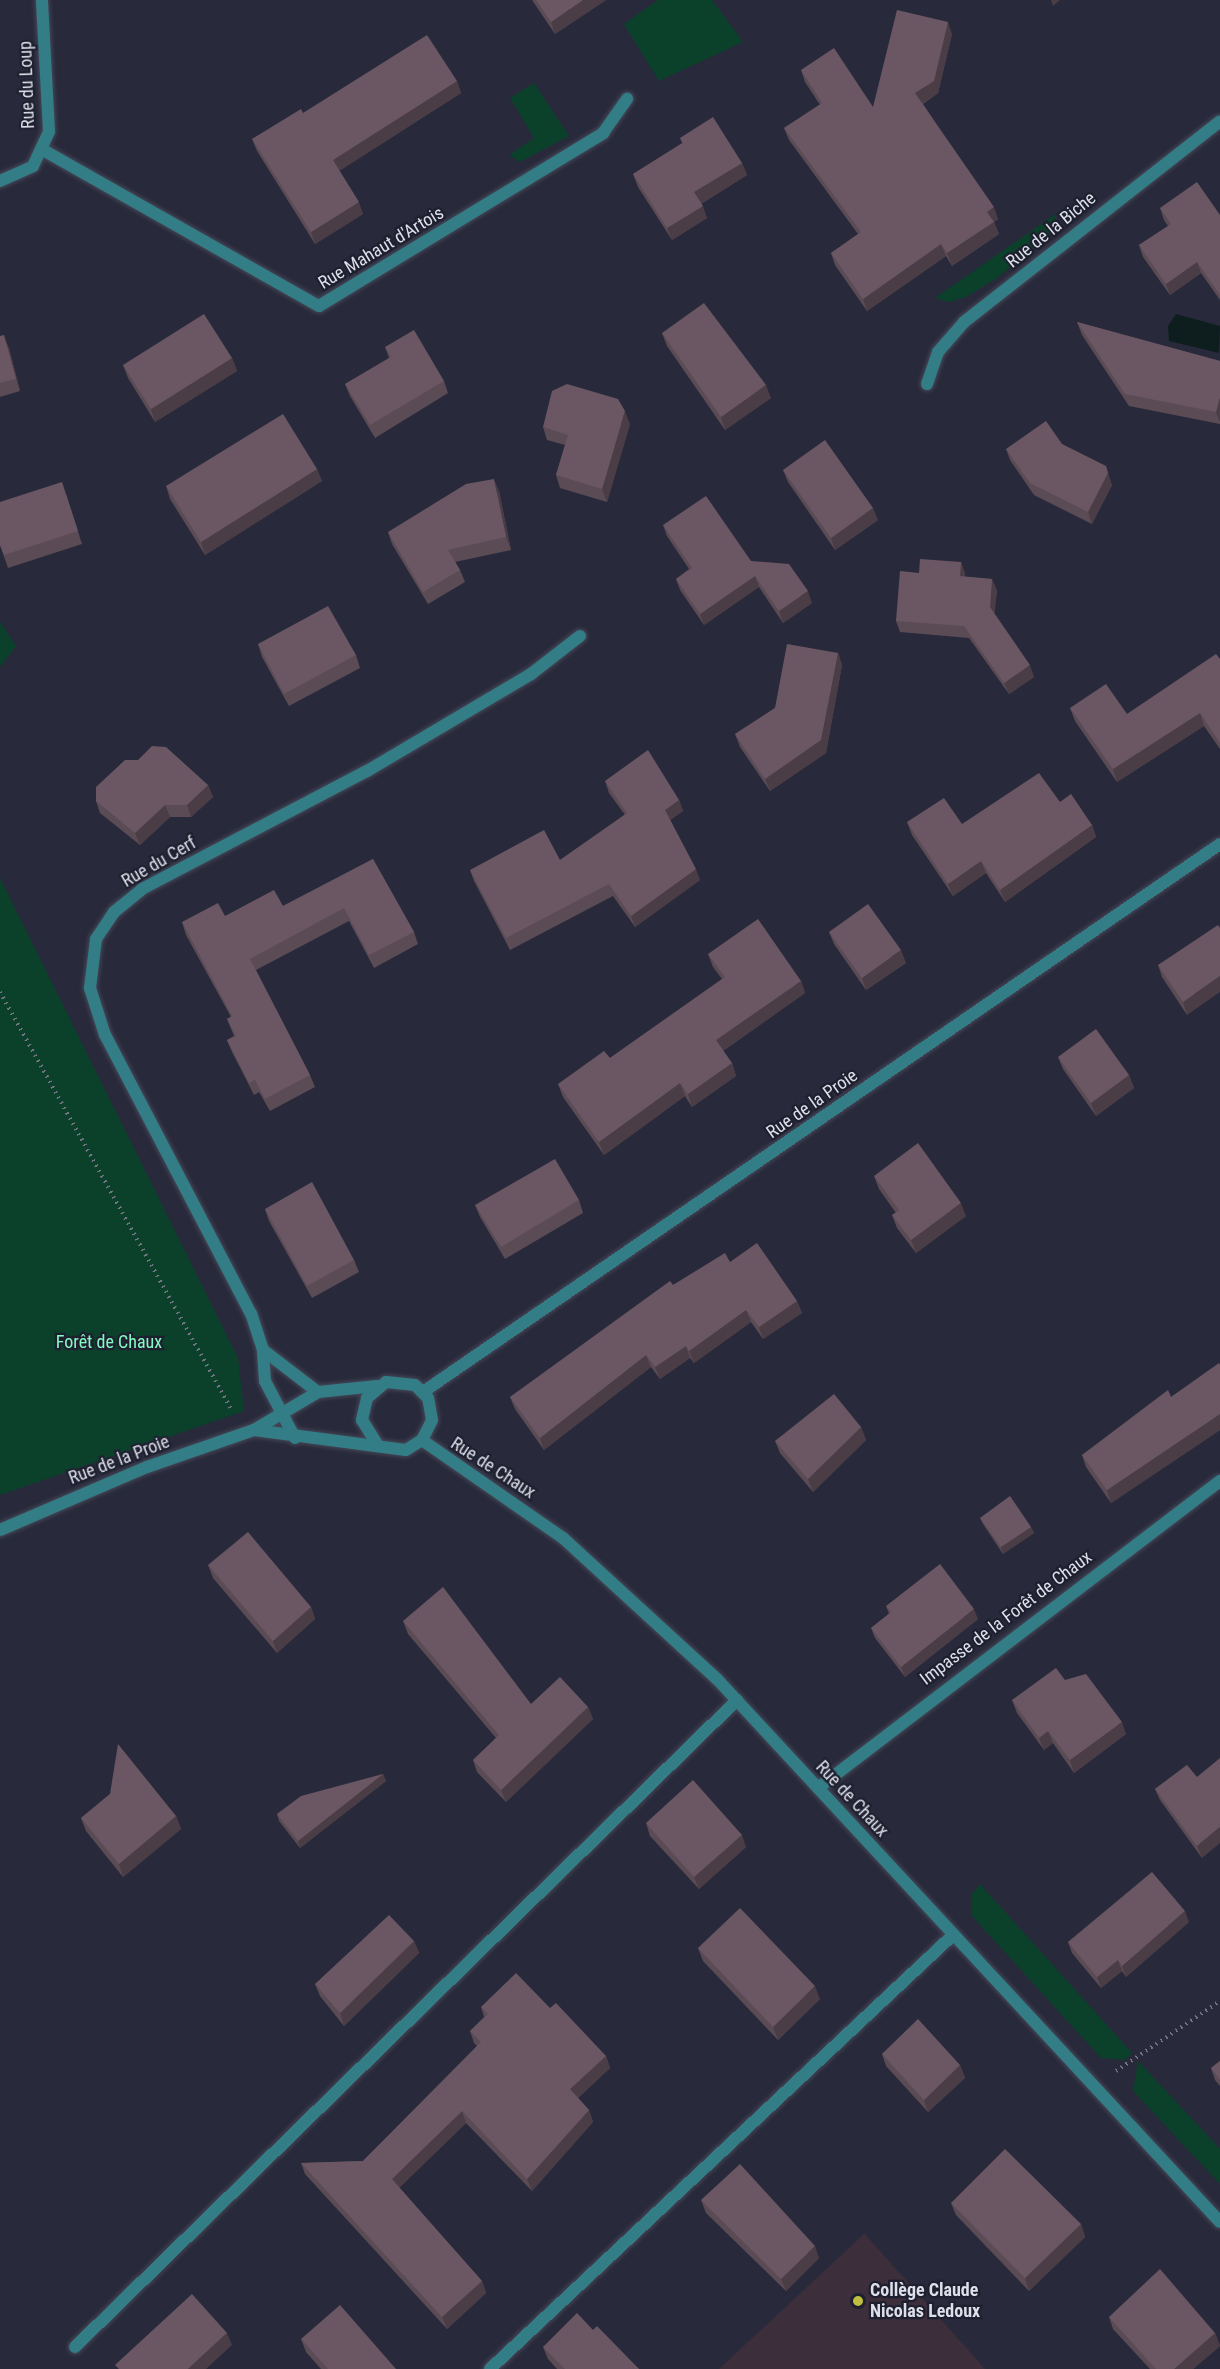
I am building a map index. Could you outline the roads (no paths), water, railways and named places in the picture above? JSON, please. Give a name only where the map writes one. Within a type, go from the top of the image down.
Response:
[{"type":"street","name":"Rue du Loup","points":[[0,181],[33,166],[43,150],[49,131],[42,0]]},
{"type":"street","name":"Rue Mahaut d'Artois","points":[[43,150],[319,306],[603,133],[627,99]]},
{"type":"street","name":"Rue de la Biche","points":[[927,384],[938,352],[964,322],[1220,121]]},
{"type":"street","name":"Rue du Cerf","points":[[295,1438],[279,1413],[266,1381],[264,1350],[226,1263],[105,1035],[90,988],[96,939],[114,912],[142,889],[367,771],[531,674],[580,636]]},
{"type":"street","name":"Rue de la Proie","points":[[423,1392],[1220,844]]},
{"type":"street","name":"Rue du Cerf","points":[[264,1350],[318,1392]]},
{"type":"street","points":[[249,1432],[378,1446],[396,1451],[422,1440],[432,1420],[423,1392],[396,1380],[377,1386],[362,1412],[367,1435],[378,1446]]},
{"type":"street","name":"Rue de la Proie","points":[[0,1530],[147,1467],[249,1432],[318,1392],[377,1386]]},
{"type":"street","name":"Rue de Chaux","points":[[422,1440],[564,1538],[737,1700],[1220,2222]]},
{"type":"street","name":"Impasse de la Forêt de Chaux","points":[[818,1788],[1220,1481]]},
{"type":"street","points":[[75,2347],[737,1700]]},
{"type":"street","points":[[490,2369],[953,1935]]},
{"type":"place","name":"Collège Claude Nicolas Ledoux","points":[[858,2301]]},
{"type":"park label","name":"Forêt de Chaux","points":[[109,1342]]}]
